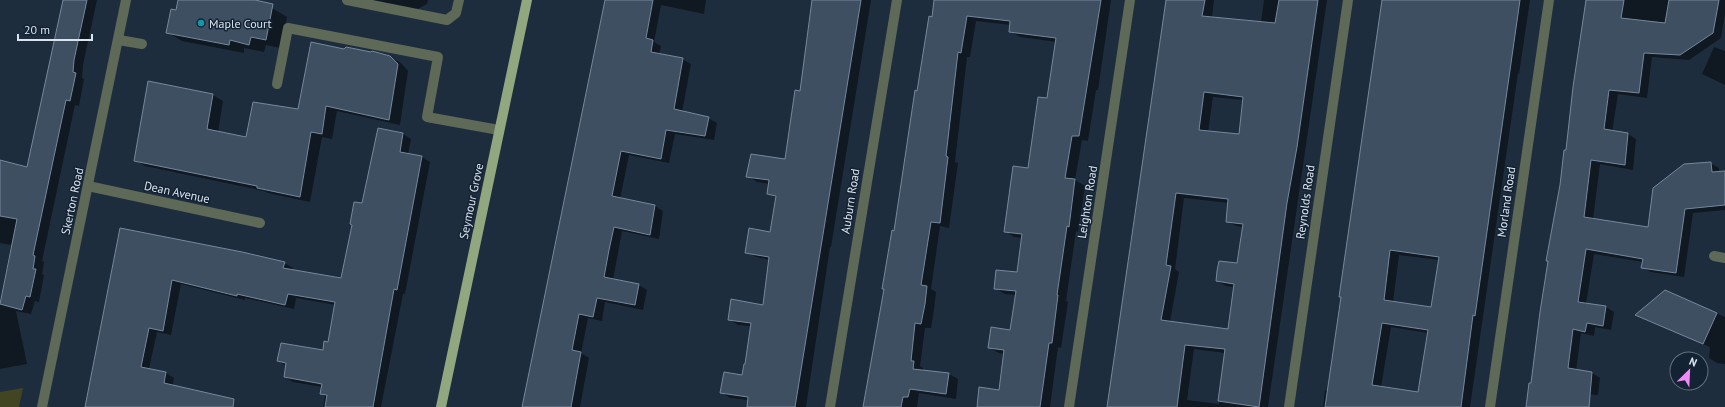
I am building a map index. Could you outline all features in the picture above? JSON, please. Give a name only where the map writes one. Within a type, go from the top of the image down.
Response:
[{"type":"main road","name":"Seymour Grove","points":[[442,407],[526,0]]},
{"type":"street","name":"Skerton Road","points":[[42,407],[119,40],[126,0]]},
{"type":"street","points":[[347,0],[447,20],[456,14],[459,0]]},
{"type":"street","name":"Auburn Road","points":[[830,407],[897,0]]},
{"type":"street","name":"Leighton Road","points":[[1069,407],[1130,0]]},
{"type":"street","name":"Reynolds Road","points":[[1288,407],[1348,0]]},
{"type":"street","name":"Morland Road","points":[[1490,407],[1549,0]]},
{"type":"street","points":[[277,84],[288,28],[438,57],[427,117],[499,130]]},
{"type":"street","points":[[119,40],[142,44]]},
{"type":"street","name":"Dean Avenue","points":[[88,186],[260,223]]},
{"type":"street","points":[[1714,256],[1725,258]]},
{"type":"green space","points":[[23,388],[19,407],[0,407],[0,392]]},
{"type":"building","points":[[63,0],[87,0],[74,60],[73,72],[76,73],[70,101],[66,100],[33,255],[35,256],[33,269],[36,269],[30,297],[26,296],[22,310],[0,304],[17,219],[0,216],[0,160],[27,167]]},
{"type":"building","name":"Maple Court","points":[[178,0],[255,0],[273,4],[266,40],[251,37],[249,45],[230,40],[229,45],[166,33],[171,9],[176,10]]},
{"type":"building","points":[[605,0],[653,0],[646,38],[653,40],[651,52],[683,58],[674,109],[709,117],[705,136],[666,130],[661,159],[621,151],[612,196],[655,205],[650,235],[614,227],[609,250],[604,277],[639,284],[635,305],[597,298],[593,317],[579,314],[572,350],[581,352],[571,407],[522,407]]},
{"type":"building","points":[[812,0],[861,0],[795,407],[747,407],[748,397],[720,393],[724,372],[742,375],[751,323],[728,320],[731,299],[763,305],[769,257],[745,253],[749,228],[770,232],[776,196],[767,194],[769,180],[746,177],[751,154],[785,159],[795,90],[800,91]]},
{"type":"building","points":[[934,0],[1101,0],[1079,136],[1072,136],[1065,178],[1075,179],[1069,227],[1067,226],[1057,295],[1052,343],[1049,343],[1040,407],[977,407],[979,387],[999,390],[1004,350],[988,348],[991,327],[1010,330],[1016,291],[994,289],[996,270],[1017,272],[1022,234],[1004,232],[1013,166],[1028,168],[1038,97],[1047,98],[1056,38],[1009,32],[1010,21],[967,16],[961,53],[958,52],[940,223],[931,222],[921,285],[927,286],[925,304],[921,324],[915,323],[911,361],[914,361],[913,369],[949,373],[946,394],[910,389],[908,397],[903,397],[901,407],[863,407],[884,289],[882,289],[892,230],[894,231],[915,90],[917,91],[929,16],[932,17]]},
{"type":"building","points":[[1166,0],[1205,0],[1202,16],[1275,23],[1279,0],[1318,0],[1297,147],[1287,203],[1259,407],[1218,401],[1225,349],[1185,345],[1177,407],[1107,407]],"holes":[[[1204,92],[1243,97],[1239,134],[1199,130]],[[1176,193],[1228,199],[1226,222],[1243,224],[1237,263],[1219,261],[1217,271],[1216,281],[1234,284],[1228,329],[1161,320],[1171,266],[1166,265]]]},
{"type":"building","points":[[1382,0],[1520,0],[1475,316],[1473,315],[1461,407],[1325,407],[1341,297],[1339,297]],"holes":[[[1390,250],[1439,257],[1431,307],[1384,300]],[[1382,323],[1428,330],[1418,392],[1372,385]]]},
{"type":"building","points":[[1586,0],[1624,0],[1621,18],[1665,23],[1669,0],[1719,0],[1713,33],[1680,55],[1644,53],[1639,93],[1609,90],[1604,129],[1628,133],[1625,165],[1591,160],[1584,217],[1648,227],[1653,188],[1684,164],[1711,162],[1712,172],[1725,171],[1725,205],[1685,209],[1676,273],[1641,268],[1643,259],[1586,249],[1578,302],[1606,306],[1603,326],[1587,323],[1585,332],[1573,329],[1568,368],[1592,372],[1589,407],[1526,407],[1529,383],[1531,383],[1548,261],[1546,261],[1560,185],[1564,150],[1566,150],[1573,87]]},
{"type":"building","points":[[311,42],[344,49],[346,47],[372,51],[390,56],[398,64],[389,120],[326,106],[322,134],[311,132],[300,197],[257,188],[257,186],[134,161],[148,81],[213,94],[207,129],[246,137],[253,102],[298,109]]},
{"type":"building","points":[[378,128],[403,133],[400,152],[422,156],[397,290],[394,289],[373,407],[325,407],[327,395],[320,394],[322,384],[284,377],[286,363],[277,361],[281,343],[323,350],[324,341],[328,342],[335,302],[288,294],[285,305],[237,294],[237,296],[172,280],[163,331],[149,328],[141,367],[166,372],[164,383],[234,399],[233,407],[85,407],[120,228],[242,252],[285,262],[283,268],[341,278],[352,225],[350,224],[354,202],[362,203]]},
{"type":"building","points":[[1665,290],[1717,313],[1703,344],[1635,315]]},
{"type":"place","name":"Maple Court","points":[[201,23]]}]
